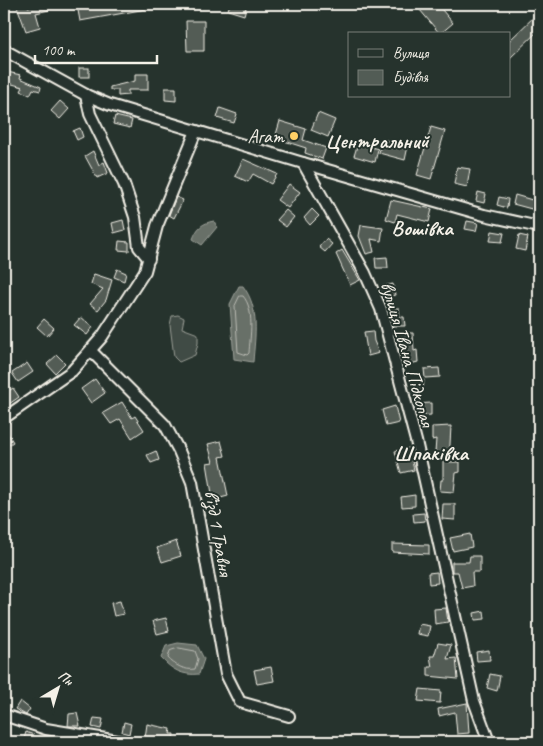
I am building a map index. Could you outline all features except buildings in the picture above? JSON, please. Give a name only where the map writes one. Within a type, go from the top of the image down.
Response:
[{"type":"street","points":[[4,50],[86,95],[303,163],[484,215],[539,226]]},
{"type":"street","points":[[86,95],[90,114],[124,184],[135,217],[139,246],[149,259]]},
{"type":"street","points":[[4,418],[69,374],[91,351],[145,271],[157,226],[196,131]]},
{"type":"street","name":"вулиця Івана Підкопая","points":[[303,163],[368,278],[381,309],[416,440],[474,701],[489,742]]},
{"type":"street","name":"в’їзд 1 Травня","points":[[91,351],[165,426],[179,451],[192,482],[226,674],[233,691],[240,702],[289,716]]},
{"type":"street","points":[[4,715],[40,728],[124,742]]},
{"type":"shaded area","points":[[178,315],[184,318],[182,328],[198,334],[195,355],[179,362],[174,357],[170,325],[172,316]]},
{"type":"water","points":[[214,221],[217,227],[202,245],[193,239],[200,227]]},
{"type":"water","points":[[239,286],[243,286],[248,295],[254,313],[253,362],[234,359],[230,304]]},
{"type":"water","points":[[178,643],[197,645],[204,659],[199,674],[188,674],[178,671],[161,658],[166,646]]},
{"type":"place","name":"Агат","points":[[294,136]]},
{"type":"district","name":"Центральний","points":[[377,141]]},
{"type":"district","name":"Вошівка","points":[[422,228]]},
{"type":"district","name":"Шпаківка","points":[[431,453]]}]
